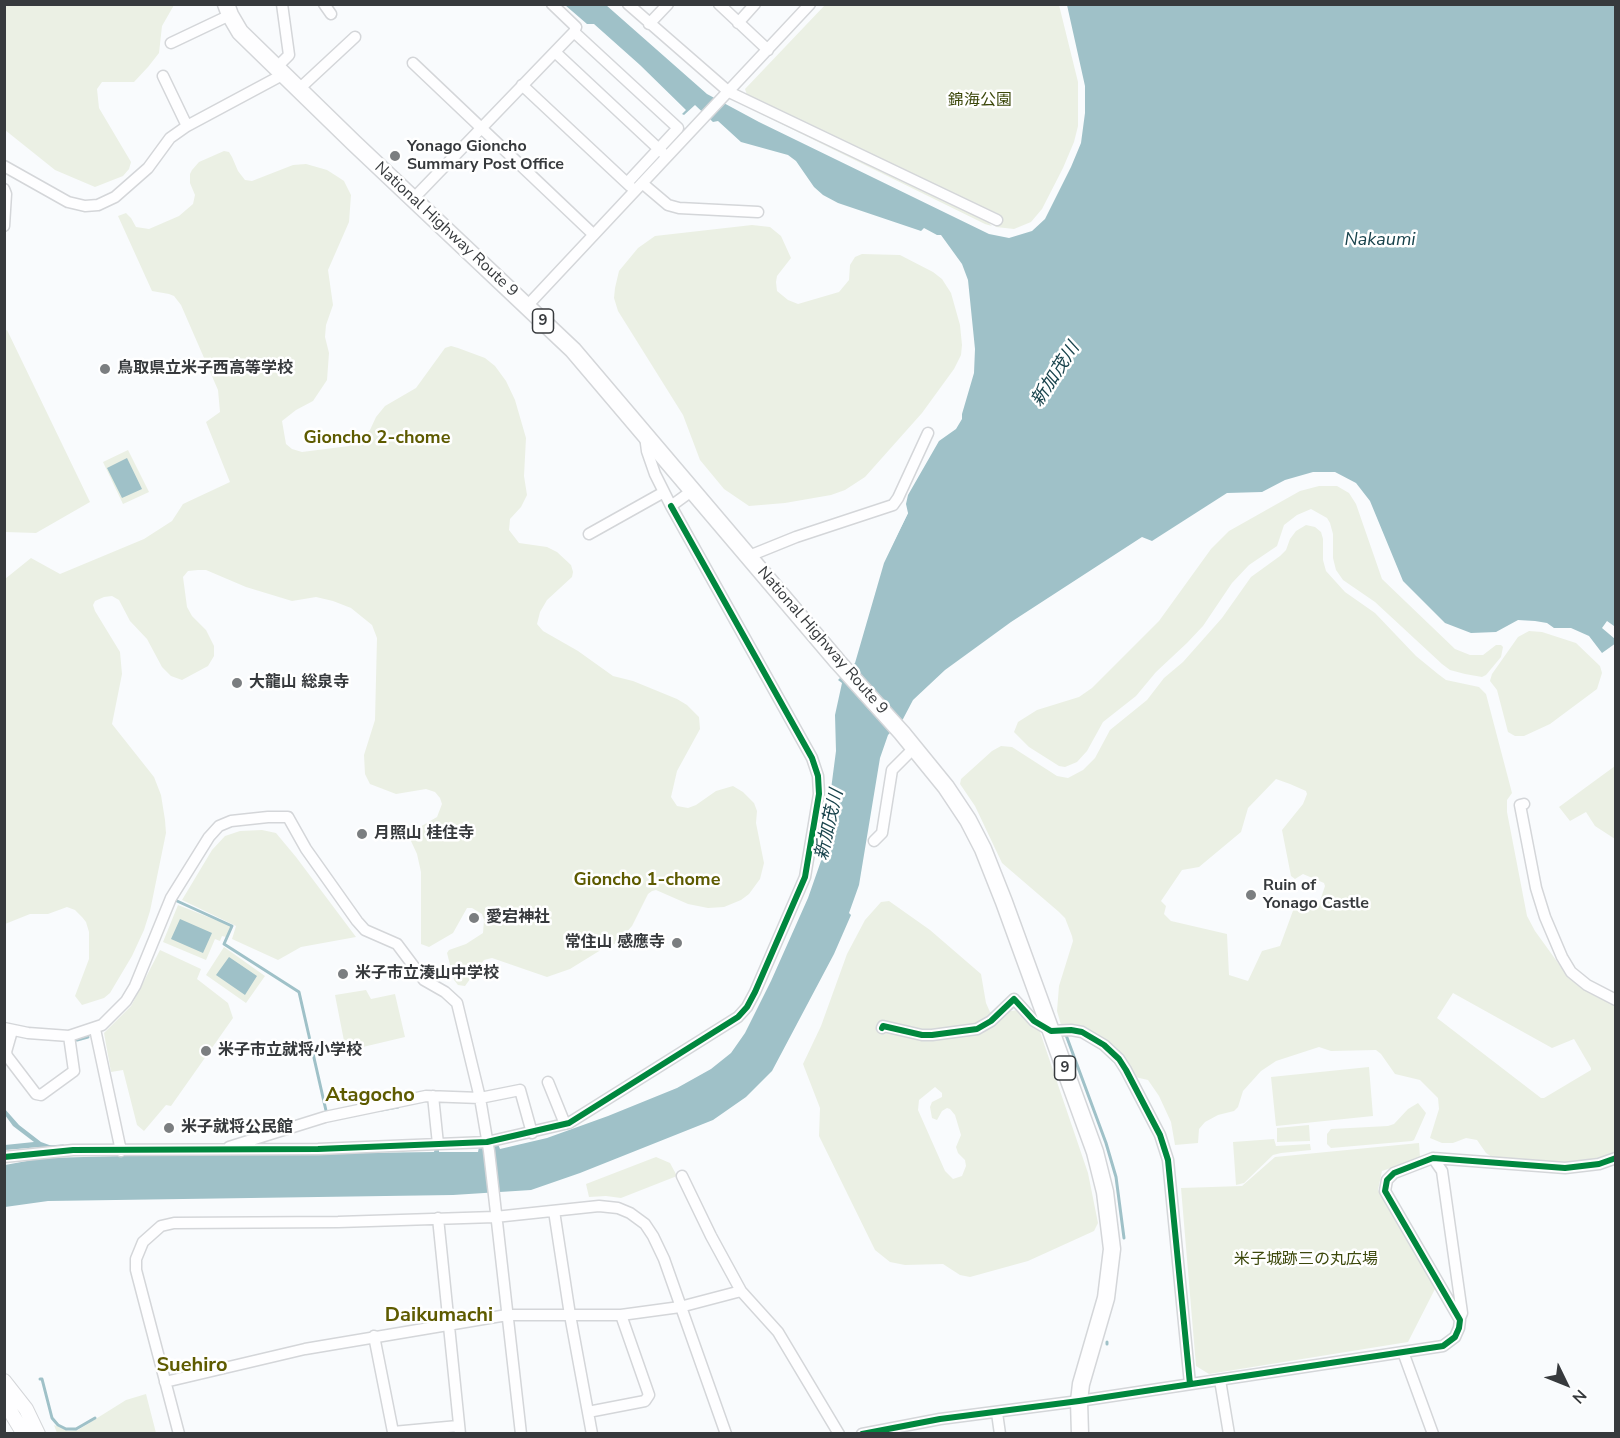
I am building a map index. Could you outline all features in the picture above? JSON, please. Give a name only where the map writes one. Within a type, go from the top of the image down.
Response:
[{"type":"highway","name":"National Highway Route 9","points":[[228,10],[240,32],[573,350],[838,662],[902,733],[946,787],[968,820],[983,849],[1051,1031],[1095,1152],[1105,1192],[1112,1249],[1106,1298],[1083,1369],[1078,1401],[1080,1434]]},
{"type":"main road","points":[[4,1381],[26,1409],[38,1434]]},
{"type":"main road","points":[[4,1401],[24,1434]]},
{"type":"street","points":[[4,166],[68,202],[85,206],[98,205],[114,197],[148,168],[170,138],[280,71],[289,55],[282,4]]},
{"type":"street","points":[[324,4],[332,14]]},
{"type":"street","points":[[413,199],[574,32],[576,27],[552,4]]},
{"type":"street","points":[[628,4],[726,96],[997,220]]},
{"type":"street","points":[[650,24],[668,4]]},
{"type":"street","points":[[719,4],[768,50]]},
{"type":"street","points":[[738,22],[755,4]]},
{"type":"street","points":[[527,306],[663,153],[706,117],[810,4]]},
{"type":"street","points":[[171,43],[228,10]]},
{"type":"street","points":[[574,32],[678,128],[663,153]]},
{"type":"street","points":[[299,89],[355,37]]},
{"type":"street","points":[[555,52],[663,153]]},
{"type":"street","points":[[413,63],[593,234]]},
{"type":"street","points":[[163,76],[188,126]]},
{"type":"street","points":[[522,85],[635,185],[668,205],[679,208],[758,212]]},
{"type":"street","points":[[4,189],[6,194],[4,226]]},
{"type":"street","points":[[4,1157],[73,1150],[220,1150],[438,1144],[488,1146],[565,1124],[721,1029],[744,1012],[806,877],[819,794],[818,776],[812,758],[671,506],[647,451],[644,433]]},
{"type":"street","points":[[749,556],[796,537],[892,505],[898,498],[928,433]]},
{"type":"street","points":[[671,506],[693,490]]},
{"type":"street","points":[[589,534],[664,492]]},
{"type":"street","points":[[874,841],[882,833],[892,770],[914,748]]},
{"type":"street","points":[[1524,804],[1520,805],[1536,888],[1545,917],[1562,957],[1571,972],[1587,985],[1616,1000]]},
{"type":"street","points":[[69,1036],[75,1071],[45,1094],[39,1095],[6,1054],[8,1029],[69,1036],[95,1029],[112,1017],[135,986],[171,898],[209,837],[219,826],[231,822],[288,817],[306,849],[365,930],[397,944],[424,980],[445,992],[457,1004],[480,1098],[488,1146],[521,1434]]},
{"type":"street","points":[[882,1028],[883,1026],[922,1035],[977,1029],[991,1021],[1014,999],[1034,1021],[1051,1031],[1083,1032],[1104,1045],[1119,1059],[1160,1135],[1168,1160],[1190,1384]]},
{"type":"street","points":[[95,1029],[121,1151]]},
{"type":"street","points":[[548,1082],[565,1124]]},
{"type":"street","points":[[220,1150],[325,1117],[426,1096],[480,1098],[520,1090],[532,1133]]},
{"type":"street","points":[[433,1096],[438,1144]]},
{"type":"street","points":[[1460,1320],[1385,1191],[1386,1180],[1394,1173],[1433,1158],[1565,1168],[1599,1164],[1616,1158]]},
{"type":"street","points":[[868,1433],[940,1419],[997,1413],[1220,1380],[1448,1343],[1460,1328],[1462,1313],[1442,1172],[1433,1158]]},
{"type":"street","points":[[682,1176],[741,1292],[778,1332],[839,1434]]},
{"type":"street","points":[[179,1434],[136,1270],[136,1259],[143,1242],[161,1227],[174,1223],[338,1222],[495,1217],[599,1206],[618,1208],[630,1213],[645,1224],[653,1236],[664,1259],[726,1434]]},
{"type":"street","points":[[554,1211],[570,1316],[592,1434]]},
{"type":"street","points":[[374,1336],[393,1432],[459,1430],[438,1218]]},
{"type":"street","points":[[165,1382],[305,1349],[507,1315],[621,1315],[680,1307],[741,1292]]},
{"type":"street","points":[[588,1412],[645,1401],[649,1395],[621,1315]]},
{"type":"street","points":[[1403,1352],[1433,1434]]},
{"type":"street","points":[[1220,1380],[1228,1434]]},
{"type":"street","points":[[997,1413],[1000,1434]]},
{"type":"green space","points":[[4,5],[174,5],[162,26],[159,53],[148,67],[134,82],[102,82],[97,89],[99,108],[131,162],[123,176],[95,187],[55,170],[5,130]]},
{"type":"green space","name":"錦海公園","points":[[825,5],[1059,5],[1078,82],[1078,126],[1063,168],[1042,209],[1031,222],[1014,229],[996,227],[993,224],[997,213],[985,211],[747,95],[745,89]]},
{"type":"green space","points":[[740,102],[987,221],[992,226],[759,113]]},
{"type":"green space","points":[[224,151],[229,152],[245,180],[252,181],[293,165],[306,164],[327,170],[344,181],[351,195],[349,222],[328,270],[333,305],[326,325],[325,337],[329,353],[327,380],[313,401],[282,421],[286,444],[302,452],[349,446],[370,430],[376,417],[385,406],[416,388],[445,348],[451,346],[458,348],[485,358],[495,366],[506,381],[515,400],[526,438],[524,476],[527,495],[521,507],[510,519],[509,530],[519,543],[547,547],[557,552],[571,565],[573,572],[572,577],[547,600],[540,612],[537,624],[543,631],[578,651],[613,676],[633,681],[677,699],[699,717],[700,729],[677,771],[671,797],[677,806],[688,808],[716,791],[733,786],[754,803],[764,863],[760,879],[749,894],[741,900],[724,907],[708,908],[688,904],[656,890],[652,891],[648,894],[632,926],[617,943],[604,948],[570,969],[547,977],[492,958],[484,960],[465,986],[458,985],[454,980],[447,953],[483,933],[484,920],[482,914],[472,908],[467,908],[453,933],[429,947],[421,944],[421,872],[411,841],[413,831],[437,817],[442,804],[440,798],[435,792],[426,789],[396,794],[370,784],[365,774],[364,755],[375,720],[377,638],[372,625],[351,608],[333,601],[316,597],[292,601],[246,587],[206,570],[198,570],[188,571],[183,577],[187,607],[192,616],[206,630],[214,646],[214,656],[208,666],[182,680],[171,676],[162,667],[147,639],[130,621],[119,600],[112,596],[104,597],[95,601],[93,605],[120,652],[122,674],[112,724],[154,777],[161,795],[165,820],[166,833],[150,911],[132,956],[110,993],[104,998],[82,1005],[75,996],[89,959],[89,932],[82,917],[75,910],[67,907],[48,914],[30,914],[5,924],[5,579],[31,558],[60,574],[144,539],[172,521],[183,504],[230,482],[206,422],[220,412],[218,390],[181,305],[174,296],[152,291],[118,216],[126,213],[136,227],[149,229],[179,216],[193,204],[195,195],[190,183],[192,170],[199,162]]},
{"type":"green space","points":[[752,225],[770,227],[781,236],[791,258],[777,276],[777,291],[788,300],[798,304],[839,292],[849,280],[850,265],[855,257],[862,254],[900,255],[933,272],[942,279],[951,293],[960,325],[962,345],[961,355],[954,369],[922,413],[865,477],[845,490],[831,495],[785,503],[749,506],[724,489],[700,460],[683,415],[618,311],[614,298],[619,271],[638,248],[655,236]]},
{"type":"green space","points":[[7,330],[90,502],[36,533],[5,532],[4,331]]},
{"type":"green space","points":[[128,450],[149,492],[123,504],[103,462]]},
{"type":"green space","points":[[1319,486],[1337,486],[1349,493],[1356,504],[1382,579],[1455,649],[1470,655],[1483,655],[1496,645],[1503,647],[1501,657],[1486,675],[1482,677],[1450,670],[1375,602],[1343,580],[1336,570],[1333,558],[1333,534],[1330,523],[1327,518],[1311,509],[1297,515],[1284,525],[1277,546],[1249,565],[1232,583],[1203,626],[1156,672],[1136,696],[1103,722],[1087,751],[1077,762],[1065,767],[1059,766],[1029,747],[1014,732],[1018,722],[1037,710],[1079,697],[1092,688],[1159,621],[1211,549],[1229,531],[1300,491]]},
{"type":"green space","points":[[1306,525],[1315,527],[1321,532],[1326,571],[1345,592],[1375,613],[1416,656],[1446,680],[1479,687],[1486,694],[1512,793],[1507,800],[1507,812],[1527,916],[1561,967],[1578,985],[1615,1005],[1615,1154],[1570,1164],[1531,1162],[1492,1157],[1486,1153],[1477,1140],[1466,1138],[1453,1143],[1442,1143],[1430,1138],[1439,1109],[1438,1098],[1420,1080],[1395,1074],[1376,1050],[1331,1051],[1319,1047],[1276,1061],[1261,1071],[1243,1091],[1238,1107],[1234,1111],[1218,1115],[1205,1122],[1199,1129],[1198,1143],[1175,1145],[1171,1122],[1159,1096],[1148,1080],[1135,1077],[1120,1054],[1099,1036],[1087,1030],[1061,1025],[1057,1011],[1059,986],[1073,941],[1065,918],[1002,863],[975,806],[960,784],[961,779],[992,751],[1001,746],[1012,747],[1057,776],[1068,778],[1083,770],[1095,758],[1110,730],[1147,700],[1164,678],[1183,662],[1222,618],[1251,577],[1286,550],[1296,531]],"holes":[[[1276,779],[1306,791],[1307,794],[1303,804],[1282,830],[1291,876],[1295,879],[1303,874],[1324,883],[1325,886],[1318,907],[1294,908],[1280,946],[1262,951],[1248,981],[1229,975],[1227,934],[1171,921],[1164,914],[1166,906],[1161,901],[1182,870],[1199,867],[1241,832],[1248,808]],[[1453,993],[1552,1048],[1574,1039],[1591,1070],[1541,1098],[1437,1018]]]},
{"type":"green space","points":[[1529,631],[1542,632],[1576,643],[1600,666],[1602,673],[1597,689],[1550,724],[1524,736],[1515,736],[1508,732],[1497,690],[1490,681],[1492,674],[1518,637]]},
{"type":"green space","points":[[1615,766],[1615,839],[1595,826],[1586,812],[1570,821],[1559,807]]},
{"type":"green space","points":[[262,830],[276,833],[356,937],[301,947],[278,960],[232,939],[236,926],[182,900],[212,850],[225,836],[240,831]]},
{"type":"green space","points":[[889,901],[930,930],[981,974],[986,1003],[992,1014],[1017,1010],[1039,1029],[1088,1173],[1098,1223],[1094,1231],[1028,1261],[970,1277],[960,1275],[943,1264],[905,1265],[890,1262],[875,1250],[819,1136],[820,1108],[803,1064],[821,1026],[847,954],[865,920],[881,902]],"holes":[[[935,1087],[942,1093],[942,1097],[932,1102],[930,1107],[932,1118],[937,1120],[942,1111],[947,1108],[955,1115],[961,1135],[956,1147],[965,1160],[966,1166],[962,1176],[953,1179],[945,1171],[918,1110],[919,1100]]]},
{"type":"green space","points":[[178,905],[231,926],[226,937],[222,936],[220,941],[215,939],[206,960],[163,942]]},
{"type":"green space","points":[[224,947],[265,976],[246,1003],[206,975]]},
{"type":"green space","points":[[160,950],[201,969],[197,979],[228,1003],[233,1018],[171,1106],[166,1105],[144,1131],[137,1125],[123,1070],[111,1072],[104,1033],[131,1006]]},
{"type":"green space","points":[[366,990],[371,999],[395,994],[405,1037],[346,1051],[335,995]]},
{"type":"green space","points":[[1369,1067],[1373,1116],[1276,1126],[1271,1077]]},
{"type":"green space","points":[[1418,1103],[1426,1113],[1412,1141],[1331,1148],[1327,1144],[1327,1134],[1331,1129],[1388,1126],[1394,1124],[1408,1109]]},
{"type":"green space","points":[[1309,1125],[1310,1141],[1277,1142],[1277,1128]]},
{"type":"green space","points":[[1274,1139],[1276,1146],[1310,1144],[1311,1150],[1273,1155],[1244,1183],[1236,1185],[1233,1142]]},
{"type":"green space","name":"米子城跡三の丸広場","points":[[1419,1143],[1420,1157],[1382,1171],[1378,1190],[1436,1287],[1408,1342],[1209,1374],[1196,1366],[1181,1188],[1242,1186],[1275,1157]]},
{"type":"green space","points":[[656,1157],[670,1163],[677,1176],[621,1198],[589,1197],[586,1184]]},
{"type":"green space","points":[[146,1394],[156,1433],[57,1433],[54,1425],[68,1431],[78,1430],[126,1400]]},
{"type":"water","name":"Nakaumi","points":[[565,5],[606,5],[707,94],[759,122],[989,234],[1009,238],[1032,231],[1045,219],[1081,143],[1085,113],[1085,86],[1067,5],[1615,5],[1616,625],[1607,621],[1602,628],[1615,639],[1616,643],[1602,653],[1589,636],[1571,628],[1554,628],[1547,623],[1535,621],[1518,620],[1496,632],[1471,633],[1445,623],[1403,581],[1370,501],[1356,483],[1335,472],[1313,472],[1285,480],[1262,492],[1227,493],[1152,541],[1142,537],[1011,622],[945,670],[913,700],[903,719],[888,735],[880,758],[859,885],[849,913],[851,915],[834,954],[772,1071],[746,1097],[713,1120],[531,1190],[453,1195],[48,1201],[5,1207],[5,1165],[43,1158],[40,1147],[5,1150],[5,1145],[34,1142],[13,1126],[5,1115],[4,1108],[19,1125],[41,1142],[52,1146],[47,1158],[121,1156],[123,1154],[123,1156],[434,1152],[435,1148],[439,1149],[439,1152],[478,1152],[479,1147],[498,1144],[500,1149],[547,1138],[608,1116],[677,1088],[711,1069],[731,1053],[745,1033],[771,981],[808,898],[822,858],[836,751],[835,715],[842,683],[838,680],[855,663],[884,563],[908,513],[906,504],[908,495],[939,441],[956,429],[962,419],[974,373],[975,349],[968,280],[962,264],[941,235],[924,228],[921,231],[838,203],[814,187],[796,161],[788,155],[741,142],[718,121],[713,122],[695,105],[684,115],[682,114],[686,110],[640,65],[594,24],[587,24]]},
{"type":"water","points":[[127,458],[142,489],[122,498],[107,468]]},
{"type":"water","points":[[180,919],[212,933],[203,953],[171,939]]},
{"type":"water","points":[[229,957],[257,976],[245,995],[216,975]]},
{"type":"pier","points":[[904,511],[908,513],[883,563],[857,651],[855,649],[881,562]]},
{"type":"waterway","points":[[177,901],[232,926],[224,944],[299,992],[327,1115]]},
{"type":"waterway","points":[[1066,1035],[1106,1143],[1116,1177],[1124,1238]]},
{"type":"waterway","points":[[77,1040],[88,1037]]},
{"type":"waterway","points":[[381,1110],[398,1107]]},
{"type":"waterway","points":[[48,1147],[63,1146]]},
{"type":"waterway","points":[[40,1379],[42,1379],[52,1418],[58,1425],[66,1429],[76,1429],[95,1418]]},
{"type":"cycle path","points":[[4,1157],[73,1150],[318,1149],[487,1142],[569,1123],[738,1017],[747,1007],[755,992],[805,877],[819,794],[818,776],[812,758],[671,506]]},
{"type":"cycle path","points":[[882,1028],[883,1026],[922,1035],[977,1029],[991,1021],[1014,999],[1034,1021],[1051,1031],[1082,1032],[1104,1045],[1119,1059],[1160,1135],[1168,1160],[1190,1384]]},
{"type":"cycle path","points":[[862,1434],[940,1419],[1079,1401],[1443,1346],[1455,1337],[1460,1320],[1385,1191],[1387,1180],[1394,1173],[1433,1158],[1565,1168],[1599,1164],[1616,1158]]},
{"type":"place","name":"Yonago Gioncho Summary Post Office","points":[[395,156]]},
{"type":"place","name":"鳥取県立米子西高等学校","points":[[105,369]]},
{"type":"place","name":"大龍山 総泉寺","points":[[237,683]]},
{"type":"place","name":"月照山 桂住寺","points":[[362,834]]},
{"type":"place","name":"Ruin of Yonago Castle","points":[[1251,895]]},
{"type":"place","name":"愛宕神社","points":[[474,918]]},
{"type":"place","name":"常住山 感應寺","points":[[677,943]]},
{"type":"place","name":"米子市立湊山中学校","points":[[343,974]]},
{"type":"place","name":"米子市立就将小学校","points":[[206,1051]]},
{"type":"place","name":"米子就将公民館","points":[[169,1128]]},
{"type":"district","name":"Gioncho 2-chome","points":[[377,439]]},
{"type":"district","name":"Gioncho 1-chome","points":[[647,881]]},
{"type":"district","name":"Atagocho","points":[[370,1096]]},
{"type":"district","name":"Daikumachi","points":[[439,1316]]},
{"type":"district","name":"Suehiro","points":[[192,1366]]},
{"type":"water label","name":"新加茂川","points":[[1056,375]]},
{"type":"water label","name":"新加茂川","points":[[830,825]]}]
